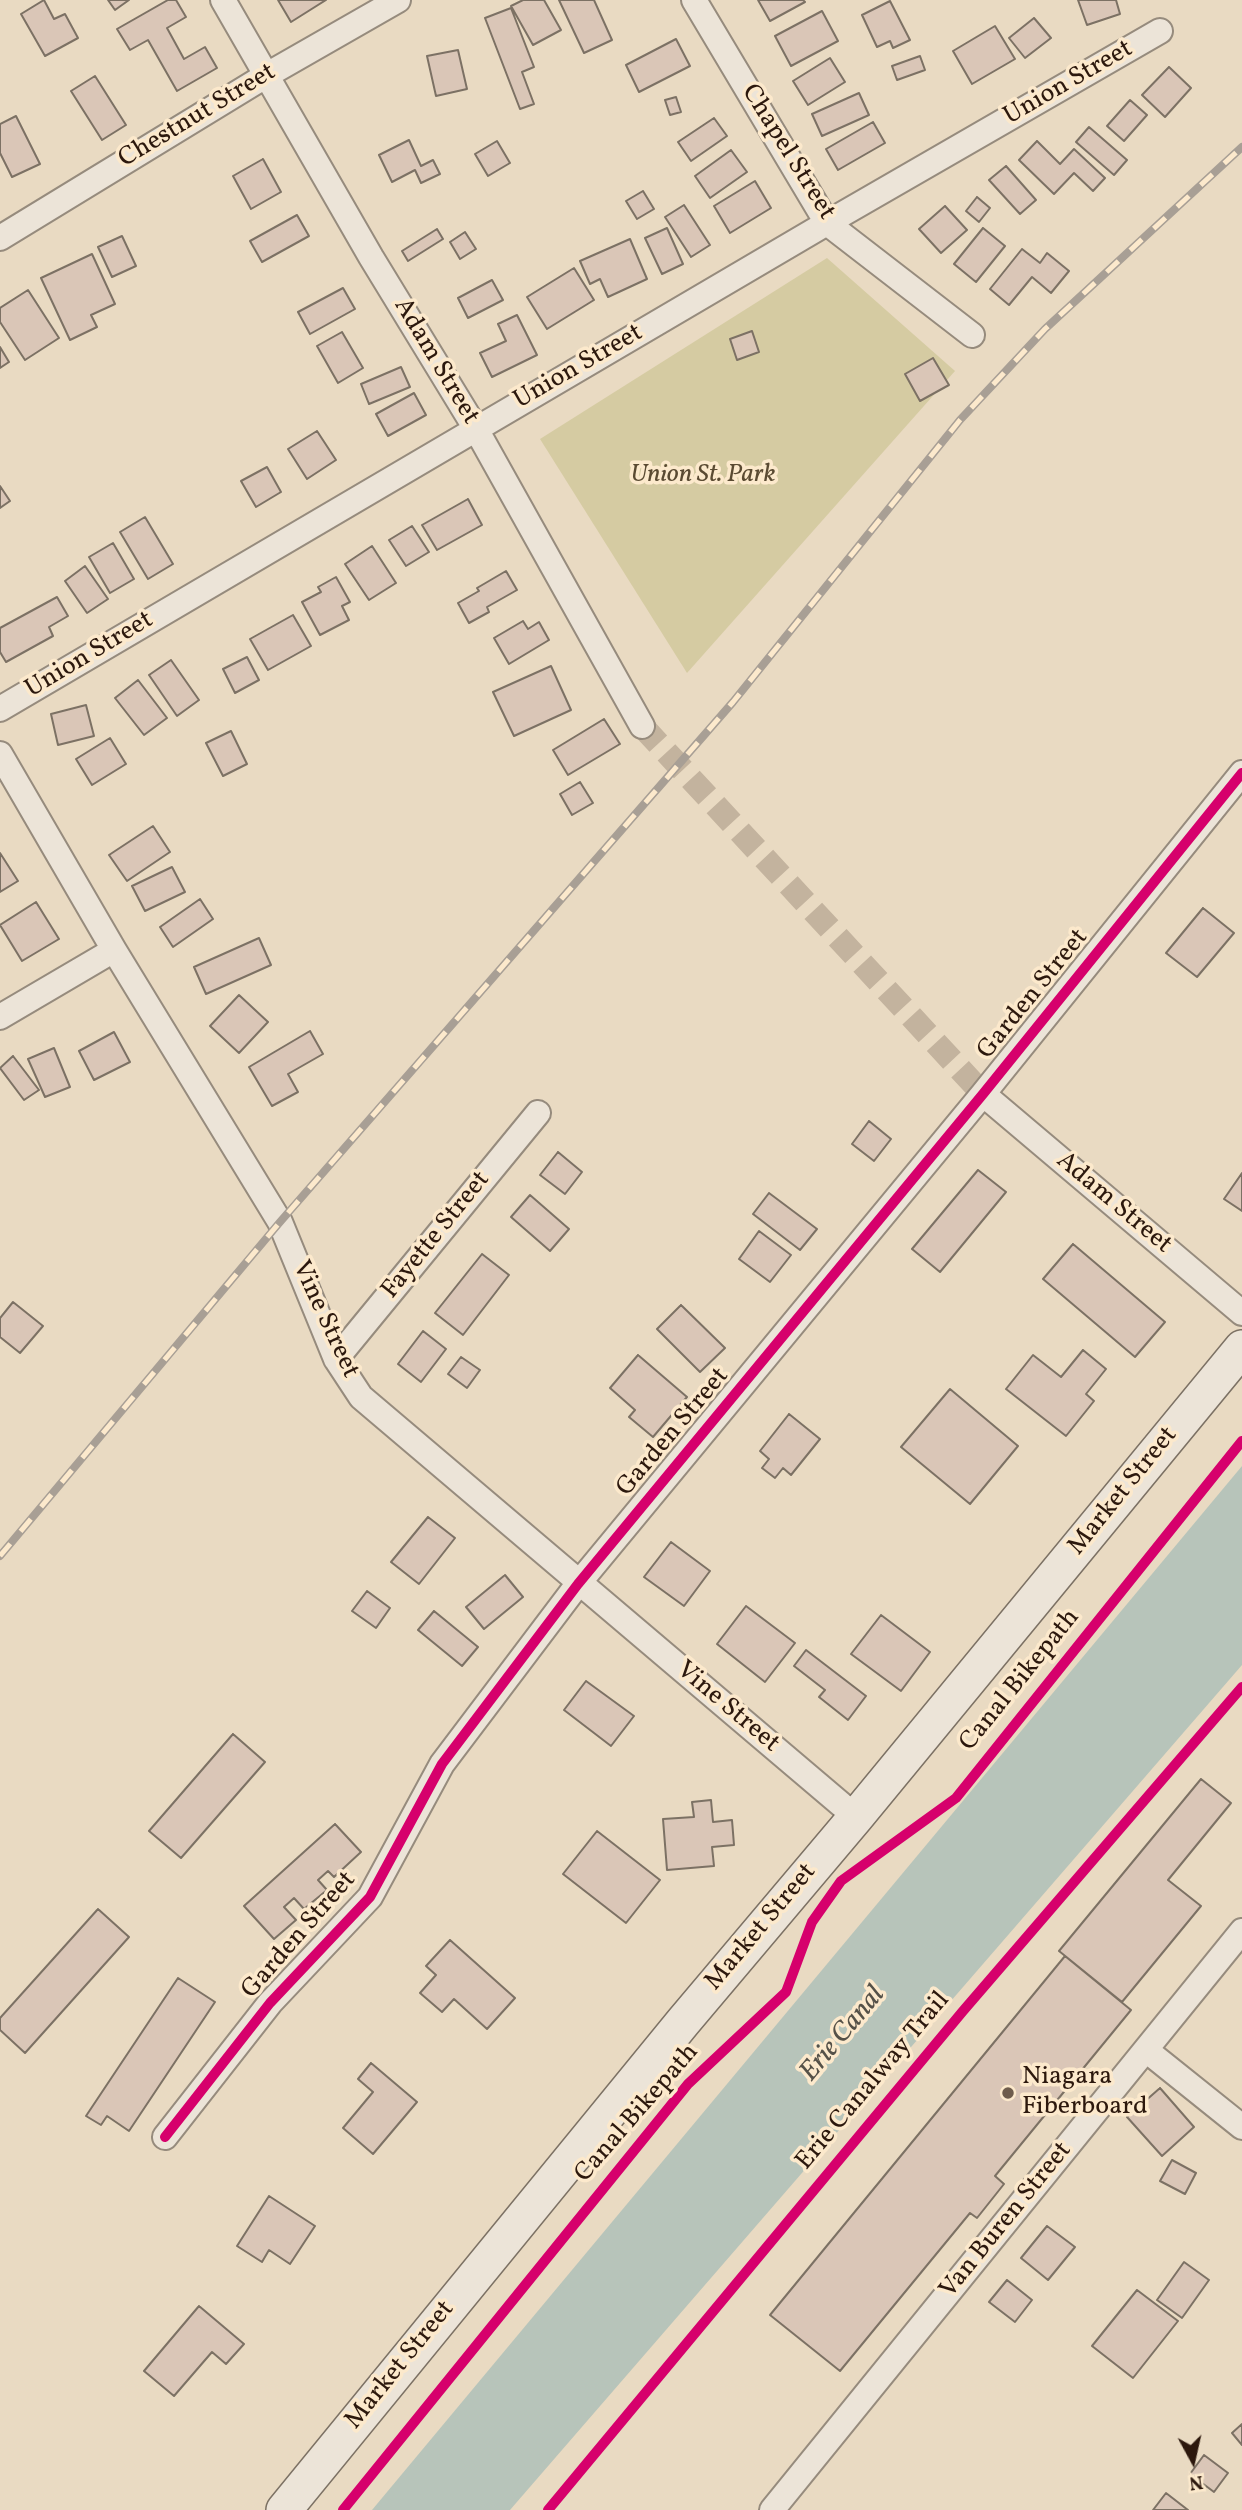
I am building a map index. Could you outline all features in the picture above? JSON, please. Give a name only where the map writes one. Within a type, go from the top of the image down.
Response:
[{"type":"street","name":"Adam Street","points":[[223,0],[371,257],[476,429],[642,726]]},
{"type":"street","name":"Chestnut Street","points":[[0,238],[267,75],[398,0]]},
{"type":"street","name":"Chapel Street","points":[[694,0],[827,223],[972,335]]},
{"type":"street","name":"Union Street","points":[[0,709],[827,223],[1160,31]]},
{"type":"street","name":"Vine Street","points":[[0,754],[114,950],[280,1222],[336,1359],[361,1397],[578,1584],[856,1817]]},
{"type":"street","name":"Garden Street","points":[[165,2137],[270,2003],[370,1897],[442,1764],[578,1584],[984,1094],[1242,773]]},
{"type":"street","points":[[0,1017],[114,950]]},
{"type":"street","name":"Adam Street","points":[[984,1094],[1242,1313]]},
{"type":"street","name":"Fayette Street","points":[[336,1359],[538,1113]]},
{"type":"street","name":"Market Street","points":[[284,2510],[683,2022],[856,1817],[1242,1348]]},
{"type":"street","name":"Van Buren Street","points":[[772,2510],[1242,1931]]},
{"type":"street","points":[[1146,2050],[1242,2127]]},
{"type":"green space","name":"Union St. Park","points":[[827,258],[955,371],[687,673],[540,439]]},
{"type":"water","name":"Erie Canal","points":[[1242,1466],[1242,1665],[510,2510],[372,2510]]},
{"type":"building","points":[[44,0],[54,19],[65,14],[78,38],[45,56],[21,14]]},
{"type":"building","points":[[108,0],[129,0],[115,10]]},
{"type":"building","points":[[168,0],[176,0],[186,17],[167,28],[184,59],[205,47],[217,68],[177,91],[148,40],[130,50],[117,29]]},
{"type":"building","points":[[278,0],[326,0],[291,22]]},
{"type":"building","points":[[523,0],[544,0],[561,30],[533,45],[511,6]]},
{"type":"building","points":[[559,0],[594,0],[612,40],[584,53]]},
{"type":"building","points":[[758,0],[803,0],[805,2],[770,21]]},
{"type":"building","points":[[1078,0],[1116,0],[1120,14],[1087,25]]},
{"type":"building","points":[[890,1],[910,40],[893,48],[890,41],[877,47],[862,15]]},
{"type":"building","points":[[511,8],[534,67],[522,72],[534,104],[520,109],[485,18]]},
{"type":"building","points":[[822,11],[838,41],[791,66],[775,36]]},
{"type":"building","points":[[1034,18],[1051,38],[1025,58],[1009,38]]},
{"type":"building","points":[[995,26],[1015,59],[972,84],[953,51]]},
{"type":"building","points":[[676,39],[690,66],[639,92],[626,65]]},
{"type":"building","points":[[458,50],[467,89],[436,96],[427,56]]},
{"type":"building","points":[[920,56],[925,70],[897,80],[892,66]]},
{"type":"building","points":[[830,58],[845,82],[808,105],[793,81]]},
{"type":"building","points":[[1169,67],[1191,88],[1165,117],[1142,95]]},
{"type":"building","points":[[95,76],[126,125],[102,140],[71,91]]},
{"type":"building","points":[[859,93],[869,115],[822,136],[812,114]]},
{"type":"building","points":[[676,97],[681,112],[670,115],[665,100]]},
{"type":"building","points":[[1130,100],[1147,115],[1124,141],[1107,126]]},
{"type":"building","points":[[16,116],[40,164],[12,177],[0,153],[0,124]]},
{"type":"building","points":[[714,118],[727,136],[691,161],[678,142]]},
{"type":"building","points":[[873,122],[885,143],[838,170],[826,149]]},
{"type":"building","points":[[1089,127],[1127,160],[1114,175],[1076,142]]},
{"type":"building","points":[[409,140],[421,166],[433,160],[440,174],[421,183],[415,170],[392,182],[379,155]]},
{"type":"building","points":[[497,141],[510,163],[488,176],[475,154]]},
{"type":"building","points":[[1037,141],[1060,164],[1074,149],[1105,178],[1093,191],[1074,173],[1054,194],[1019,160]]},
{"type":"building","points":[[731,150],[747,172],[710,198],[695,176]]},
{"type":"building","points":[[263,159],[281,192],[251,209],[233,176]]},
{"type":"building","points":[[1006,166],[1036,200],[1020,214],[989,180]]},
{"type":"building","points":[[755,181],[771,208],[730,233],[714,206]]},
{"type":"building","points":[[643,191],[654,209],[637,219],[626,201]]},
{"type":"building","points":[[977,197],[990,208],[979,222],[966,211]]},
{"type":"building","points":[[684,205],[710,245],[691,257],[665,217]]},
{"type":"building","points":[[945,206],[967,230],[941,253],[919,229]]},
{"type":"building","points":[[297,215],[309,236],[262,262],[250,241]]},
{"type":"building","points":[[667,228],[683,264],[662,274],[645,238]]},
{"type":"building","points":[[983,228],[1005,246],[976,282],[954,264]]},
{"type":"building","points":[[437,229],[443,239],[408,261],[402,251]]},
{"type":"building","points":[[465,232],[476,249],[460,259],[450,242]]},
{"type":"building","points":[[122,236],[136,266],[112,277],[98,247]]},
{"type":"building","points":[[630,239],[647,279],[608,297],[600,279],[590,284],[580,261]]},
{"type":"building","points":[[1022,249],[1040,263],[1047,253],[1069,271],[1051,293],[1032,277],[1009,305],[990,289]]},
{"type":"building","points":[[92,254],[115,304],[91,315],[97,327],[70,340],[41,278]]},
{"type":"building","points":[[574,268],[594,300],[547,329],[527,297]]},
{"type":"building","points":[[492,280],[503,300],[468,318],[458,298]]},
{"type":"building","points":[[343,288],[355,309],[310,334],[298,312]]},
{"type":"building","points":[[28,290],[59,338],[25,360],[0,322],[0,308]]},
{"type":"building","points":[[517,315],[537,355],[492,377],[480,353],[506,341],[498,324]]},
{"type":"building","points":[[752,331],[759,352],[737,360],[730,339]]},
{"type":"building","points":[[342,332],[363,368],[338,383],[317,346]]},
{"type":"building","points":[[0,347],[9,362],[0,368]]},
{"type":"building","points":[[933,358],[949,385],[920,401],[905,374]]},
{"type":"building","points":[[401,367],[410,387],[369,404],[361,384]]},
{"type":"building","points":[[414,393],[426,415],[388,436],[376,414]]},
{"type":"building","points":[[317,431],[336,460],[307,479],[288,449]]},
{"type":"building","points":[[267,467],[281,492],[256,507],[241,481]]},
{"type":"building","points":[[0,486],[10,501],[0,508]]},
{"type":"building","points":[[468,499],[482,525],[437,550],[422,525]]},
{"type":"building","points":[[145,517],[173,564],[148,579],[120,532]]},
{"type":"building","points":[[412,526],[429,552],[406,566],[389,540]]},
{"type":"building","points":[[113,543],[134,579],[110,593],[89,557]]},
{"type":"building","points":[[372,546],[396,583],[369,600],[345,564]]},
{"type":"building","points":[[85,566],[108,599],[87,613],[65,581]]},
{"type":"building","points":[[506,571],[517,590],[487,607],[489,612],[469,623],[458,603]]},
{"type":"building","points":[[336,577],[350,602],[342,606],[349,620],[320,635],[302,602],[321,592],[318,587]]},
{"type":"building","points":[[57,597],[68,616],[49,627],[53,636],[6,662],[0,652],[0,628]]},
{"type":"building","points":[[293,615],[311,646],[268,670],[250,639]]},
{"type":"building","points":[[523,621],[528,629],[539,622],[549,640],[509,664],[494,638]]},
{"type":"building","points":[[247,657],[259,680],[235,693],[223,669]]},
{"type":"building","points":[[171,660],[199,700],[177,716],[149,675]]},
{"type":"building","points":[[551,666],[571,710],[514,736],[493,692]]},
{"type":"building","points":[[138,680],[167,718],[144,735],[115,698]]},
{"type":"building","points":[[86,705],[94,736],[58,745],[51,714]]},
{"type":"building","points":[[604,719],[620,744],[568,775],[553,750]]},
{"type":"building","points":[[231,731],[247,764],[223,776],[206,743]]},
{"type":"building","points":[[110,738],[126,764],[92,785],[76,759]]},
{"type":"building","points":[[580,782],[593,803],[572,815],[560,794]]},
{"type":"building","points":[[153,826],[170,852],[127,881],[109,855]]},
{"type":"building","points":[[0,853],[18,881],[0,892]]},
{"type":"building","points":[[172,867],[185,892],[145,911],[132,886]]},
{"type":"building","points":[[200,899],[213,919],[173,947],[160,927]]},
{"type":"building","points":[[36,902],[59,939],[22,961],[0,925]]},
{"type":"building","points":[[1203,908],[1234,933],[1197,977],[1166,953]]},
{"type":"building","points":[[259,938],[271,965],[206,994],[194,967]]},
{"type":"building","points":[[239,995],[268,1022],[239,1053],[210,1026]]},
{"type":"building","points":[[310,1031],[323,1054],[288,1074],[298,1092],[272,1106],[249,1067]]},
{"type":"building","points":[[114,1032],[130,1062],[94,1080],[79,1051]]},
{"type":"building","points":[[54,1048],[70,1087],[45,1097],[28,1059]]},
{"type":"building","points":[[13,1056],[39,1090],[24,1100],[0,1068]]},
{"type":"building","points":[[869,1121],[891,1139],[874,1161],[852,1144]]},
{"type":"building","points":[[558,1152],[582,1172],[565,1194],[540,1175]]},
{"type":"building","points":[[978,1170],[1006,1192],[940,1272],[912,1249]]},
{"type":"building","points":[[1242,1173],[1242,1211],[1224,1199]]},
{"type":"building","points":[[769,1193],[817,1229],[800,1250],[753,1214]]},
{"type":"building","points":[[530,1195],[569,1229],[550,1251],[511,1217]]},
{"type":"building","points":[[759,1231],[791,1255],[770,1282],[739,1259]]},
{"type":"building","points":[[1073,1244],[1165,1322],[1135,1357],[1043,1279]]},
{"type":"building","points":[[482,1254],[509,1275],[463,1335],[435,1313]]},
{"type":"building","points":[[13,1302],[43,1326],[20,1353],[0,1337],[0,1318]]},
{"type":"building","points":[[681,1305],[725,1348],[700,1372],[657,1329]]},
{"type":"building","points":[[423,1331],[446,1349],[421,1382],[398,1364]]},
{"type":"building","points":[[1083,1350],[1106,1369],[1086,1394],[1094,1401],[1066,1436],[1006,1389],[1033,1355],[1061,1377]]},
{"type":"building","points":[[638,1355],[687,1397],[653,1437],[629,1417],[635,1410],[610,1388]]},
{"type":"building","points":[[461,1357],[480,1370],[467,1388],[448,1374]]},
{"type":"building","points":[[950,1389],[1018,1446],[970,1504],[901,1447]]},
{"type":"building","points":[[789,1414],[820,1439],[791,1475],[783,1468],[775,1478],[762,1468],[769,1459],[760,1451]]},
{"type":"building","points":[[428,1517],[455,1538],[419,1584],[391,1562]]},
{"type":"building","points":[[671,1542],[710,1571],[684,1606],[644,1577]]},
{"type":"building","points":[[505,1575],[523,1597],[484,1629],[466,1607]]},
{"type":"building","points":[[367,1591],[390,1608],[376,1628],[352,1611]]},
{"type":"building","points":[[746,1606],[795,1643],[765,1682],[717,1644]]},
{"type":"building","points":[[434,1611],[478,1647],[462,1666],[418,1630]]},
{"type":"building","points":[[881,1615],[930,1652],[901,1691],[851,1654]]},
{"type":"building","points":[[806,1650],[866,1696],[848,1720],[819,1697],[825,1690],[794,1666]]},
{"type":"building","points":[[586,1681],[634,1716],[611,1746],[564,1710]]},
{"type":"building","points":[[233,1734],[265,1762],[181,1858],[149,1831]]},
{"type":"building","name":"Niagara Fiberboard","points":[[1201,1779],[1231,1803],[1168,1880],[1201,1906],[1122,2002],[1059,1951]]},
{"type":"building","points":[[711,1800],[713,1822],[732,1820],[734,1845],[712,1847],[714,1866],[667,1870],[663,1819],[694,1817],[692,1802]]},
{"type":"building","points":[[335,1824],[361,1852],[334,1877],[328,1871],[318,1880],[327,1890],[304,1909],[294,1898],[284,1907],[296,1920],[274,1939],[244,1906]]},
{"type":"building","points":[[597,1831],[660,1880],[626,1923],[563,1874]]},
{"type":"building","points":[[98,1909],[129,1937],[25,2053],[0,2030],[0,2018]]},
{"type":"building","points":[[450,1940],[515,1998],[487,2029],[454,1999],[442,2012],[420,1993],[436,1975],[426,1966]]},
{"type":"building","name":"Niagara Fiberboard","points":[[1065,1956],[1131,2010],[995,2176],[1004,2184],[977,2218],[970,2213],[840,2371],[770,2315]]},
{"type":"building","points":[[178,1978],[215,2002],[129,2131],[107,2116],[101,2125],[86,2116]]},
{"type":"building","points":[[371,2063],[417,2102],[373,2154],[343,2128],[373,2092],[358,2079]]},
{"type":"building","points":[[1160,2088],[1194,2127],[1162,2156],[1127,2117]]},
{"type":"building","points":[[1172,2160],[1196,2173],[1185,2194],[1160,2181]]},
{"type":"building","points":[[269,2196],[315,2226],[290,2264],[269,2250],[262,2262],[237,2246]]},
{"type":"building","points":[[1047,2226],[1075,2247],[1048,2280],[1021,2258]]},
{"type":"building","points":[[1184,2262],[1209,2280],[1182,2318],[1157,2300]]},
{"type":"building","points":[[1007,2280],[1032,2300],[1015,2322],[989,2302]]},
{"type":"building","points":[[1137,2290],[1178,2321],[1133,2378],[1092,2346]]},
{"type":"building","points":[[199,2306],[244,2344],[226,2364],[212,2352],[174,2396],[144,2371]]},
{"type":"building","points":[[1242,2424],[1242,2445],[1232,2433]]},
{"type":"building","points":[[1204,2455],[1228,2473],[1214,2492],[1190,2474]]},
{"type":"building","points":[[1166,2493],[1188,2510],[1153,2510]]},
{"type":"tunnel","points":[[642,726],[983,1094]]},
{"type":"railway","points":[[0,1556],[280,1222],[733,702],[960,420],[1045,329],[1242,147]]},
{"type":"cycle path","points":[[165,2137],[270,2003],[370,1897],[442,1764],[578,1584],[983,1094],[1242,773]]},
{"type":"cycle path","name":"Canal Bikepath","points":[[343,2510],[688,2084],[786,1992],[812,1922],[841,1881],[956,1798],[1242,1441]]},
{"type":"cycle path","name":"Erie Canalway Trail","points":[[548,2510],[963,2011],[1242,1687]]},
{"type":"place","name":"Niagara Fiberboard","points":[[1008,2093]]}]
